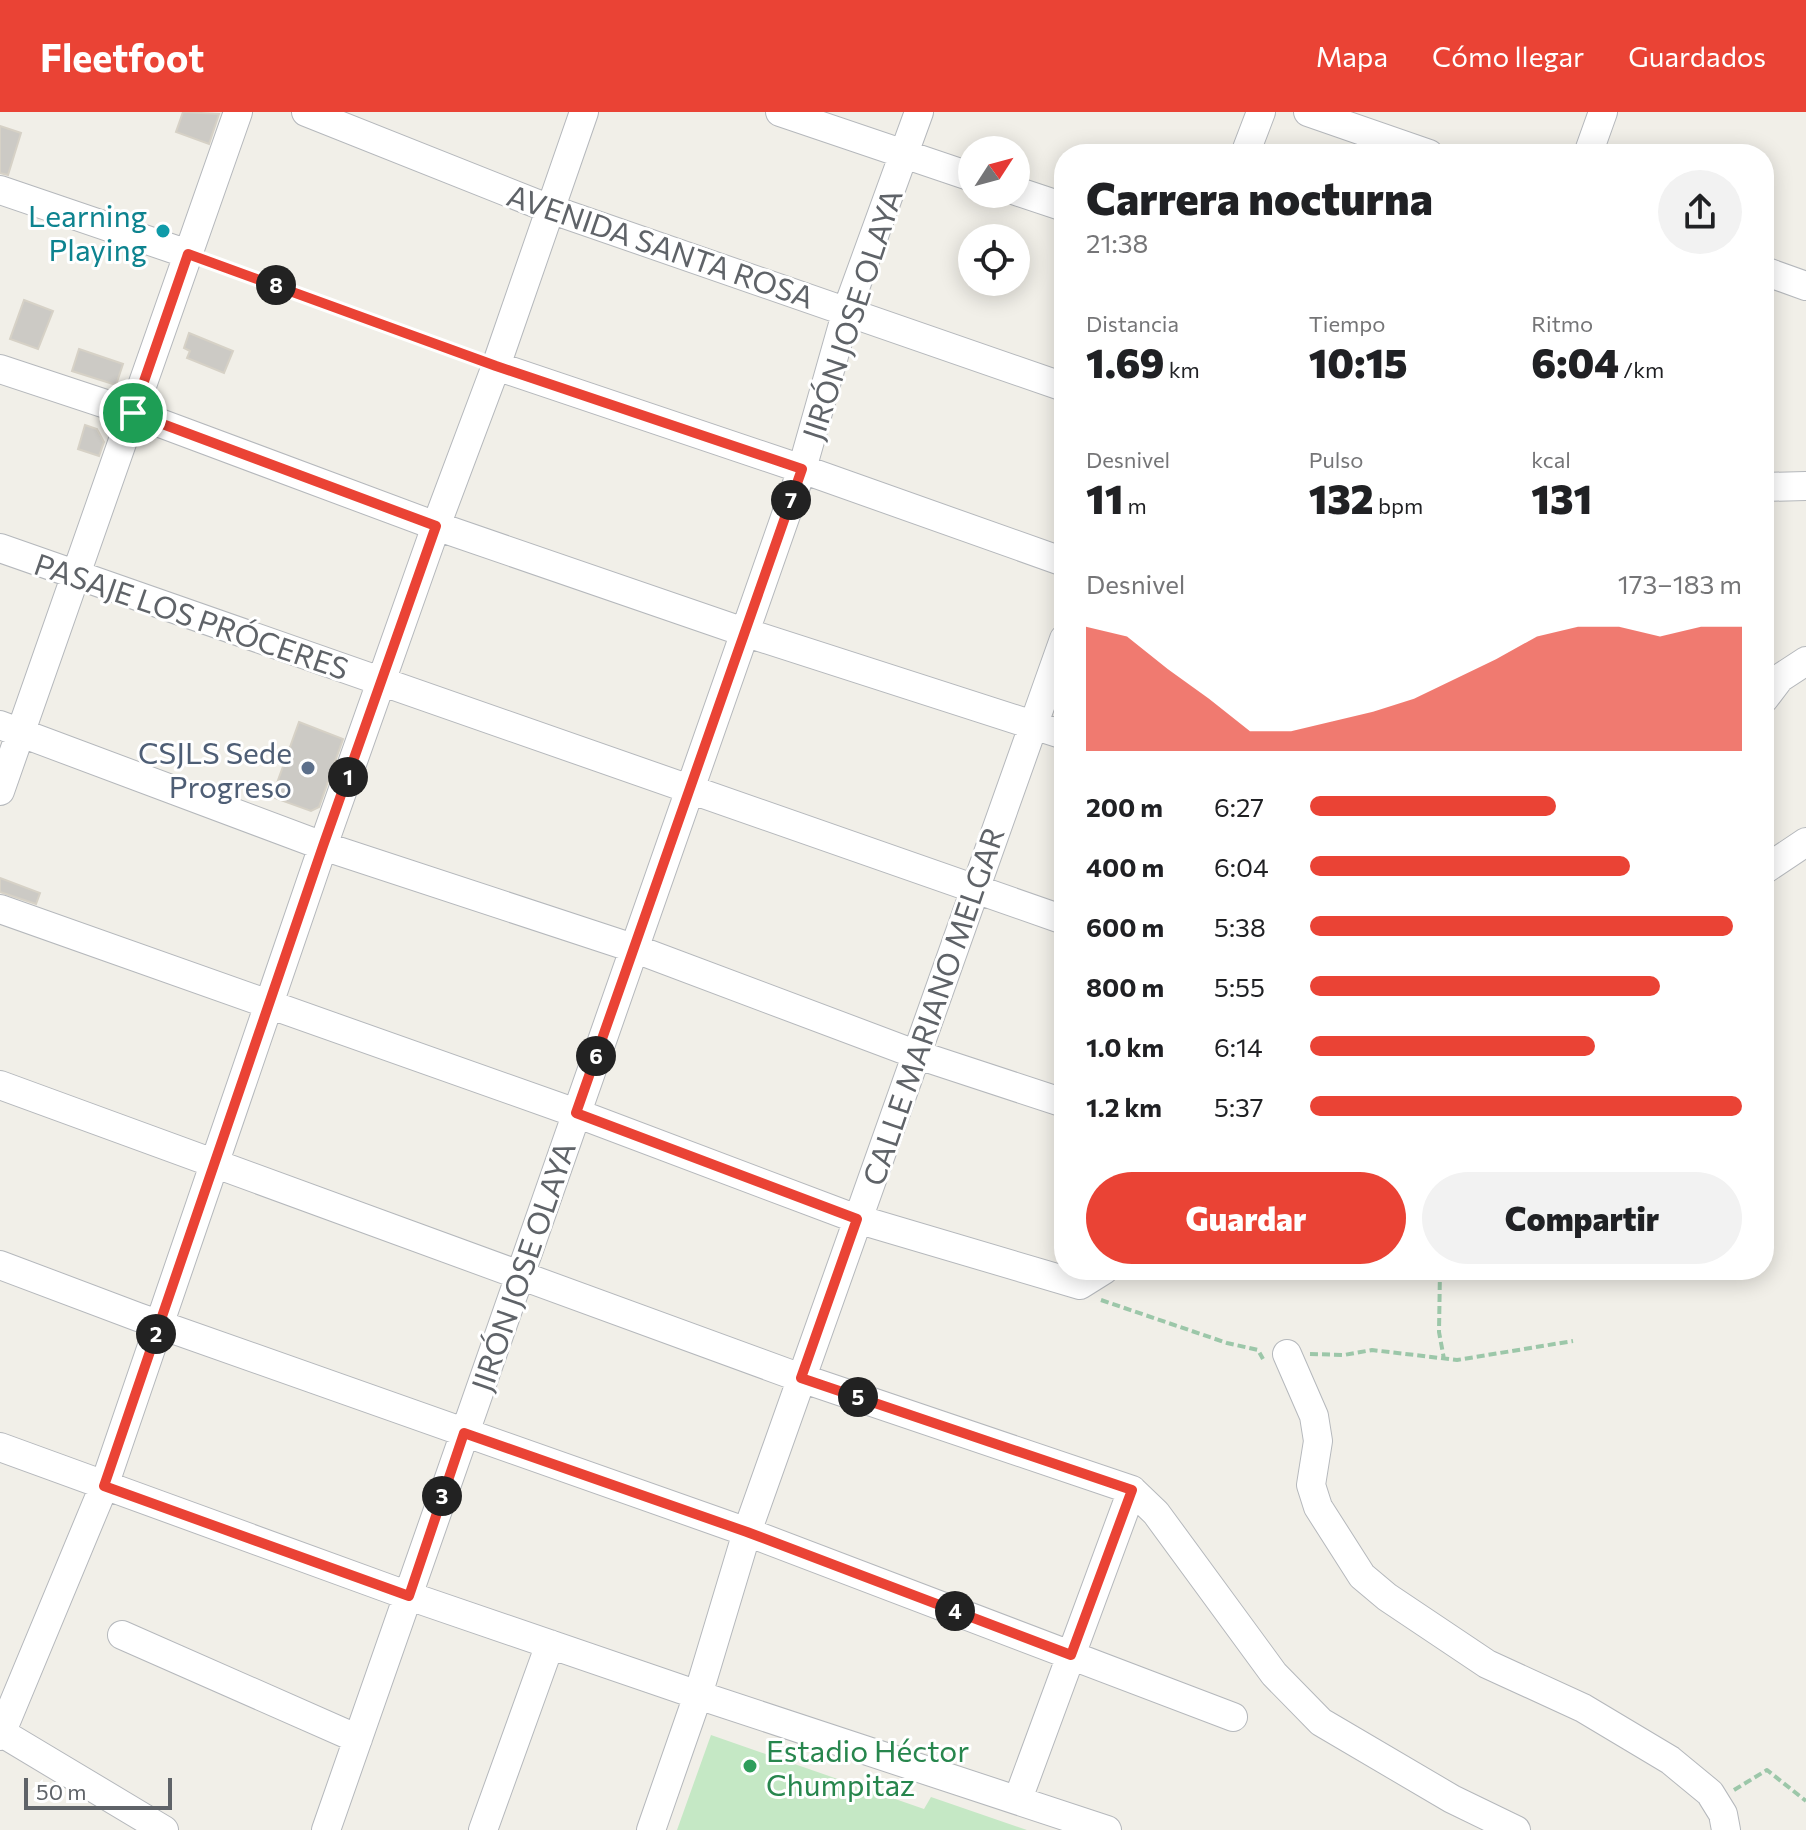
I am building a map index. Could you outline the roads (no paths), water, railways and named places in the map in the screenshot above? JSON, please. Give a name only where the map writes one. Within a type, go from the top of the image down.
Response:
[{"type":"street","points":[[0,791],[10,728],[76,574],[238,112]]},
{"type":"street","name":"AVENIDA SANTA ROSA","points":[[306,112],[550,209],[1054,383]]},
{"type":"street","points":[[164,1830],[1,1735],[104,1486],[323,846],[584,112]]},
{"type":"street","points":[[780,112],[958,172]]},
{"type":"street","name":"JIRÓN JOSE OLAYA","points":[[326,1830],[802,469],[847,310],[919,112]]},
{"type":"street","points":[[1249,144],[1261,112]]},
{"type":"street","points":[[1308,112],[1400,144]]},
{"type":"street","points":[[1592,144],[1603,112]]},
{"type":"street","points":[[0,190],[188,254]]},
{"type":"street","points":[[1030,196],[1054,204]]},
{"type":"street","points":[[1774,275],[1806,286]]},
{"type":"street","points":[[496,366],[1054,558]]},
{"type":"street","points":[[0,369],[133,413],[436,526],[744,632],[1054,731]]},
{"type":"street","points":[[1774,487],[1806,486]]},
{"type":"street","name":"PASAJE LOS PRÓCERES","points":[[0,548],[1054,917]]},
{"type":"street","points":[[1774,686],[1780,678],[1806,661]]},
{"type":"street","name":"CALLE MARIANO MELGAR","points":[[651,1830],[698,1695],[747,1532],[1054,666]]},
{"type":"street","points":[[10,728],[323,846],[633,948],[915,1054],[1054,1100]]},
{"type":"street","points":[[1774,863],[1806,842]]},
{"type":"street","points":[[0,909],[576,1113],[857,1219],[1054,1268]]},
{"type":"street","points":[[0,1085],[801,1378],[1132,1490],[1156,1513],[1274,1674],[1321,1722],[1452,1799],[1516,1830]]},
{"type":"street","points":[[0,1265],[747,1532],[1233,1717]]},
{"type":"street","points":[[1287,1354],[1314,1416],[1318,1441],[1311,1485],[1318,1507],[1362,1576],[1387,1597],[1487,1664],[1583,1708],[1670,1760],[1692,1776],[1720,1818]]},
{"type":"street","points":[[0,1447],[409,1596],[1107,1830]]},
{"type":"street","points":[[1018,1799],[1132,1490]]},
{"type":"street","points":[[122,1635],[358,1739]]},
{"type":"street","points":[[483,1830],[550,1644]]},
{"type":"street","points":[[0,1697],[23,1680]]},
{"type":"place","name":"Learning Playing","points":[[163,231]]},
{"type":"place","name":"CSJLS Sede Progreso","points":[[308,768]]},
{"type":"place","name":"Estadio Héctor Chumpitaz","points":[[750,1766]]}]
